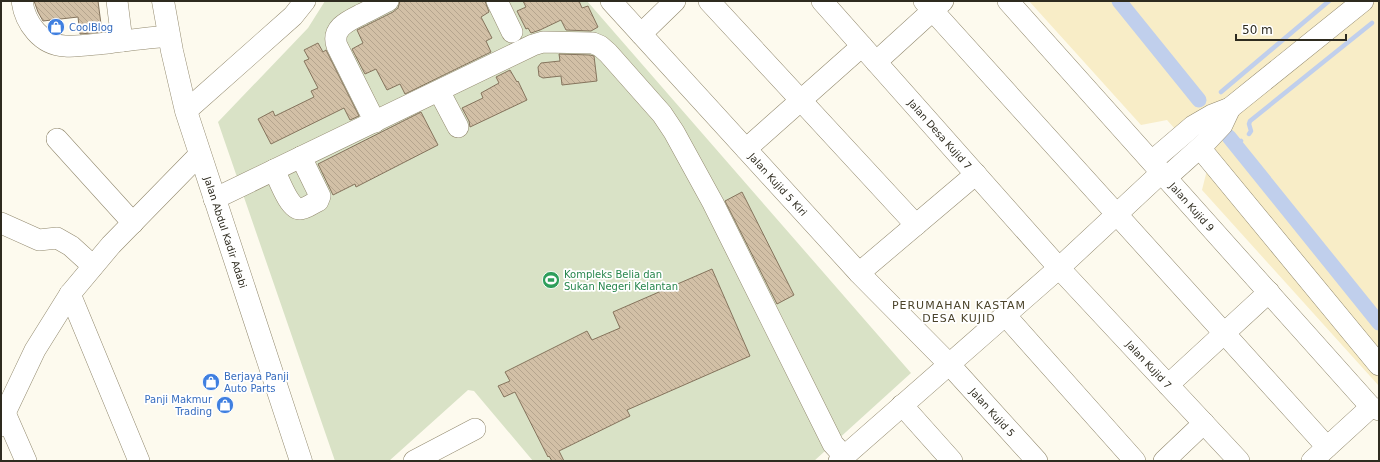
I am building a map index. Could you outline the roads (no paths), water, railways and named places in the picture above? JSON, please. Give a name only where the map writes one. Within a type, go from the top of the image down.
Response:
[{"type":"main road","name":"Jalan Abdul Kadir Adabi","points":[[163,1],[169,36],[186,111],[199,155],[301,461]]},
{"type":"street","points":[[22,1],[25,16],[30,25],[36,33],[54,44],[63,46],[169,36]]},
{"type":"street","points":[[117,1],[122,41]]},
{"type":"street","points":[[186,111],[293,16],[305,1]]},
{"type":"street","points":[[376,122],[337,46],[336,37],[338,31],[344,23],[388,1]]},
{"type":"street","points":[[497,1],[512,32]]},
{"type":"street","name":"Jalan Kujid 5 Kiri","points":[[611,1],[860,273],[949,364]]},
{"type":"street","points":[[641,34],[676,1]]},
{"type":"street","points":[[709,1],[916,225]]},
{"type":"street","name":"Jalan Desa Kujid 7","points":[[822,1],[1059,268]]},
{"type":"street","name":"Jalan Kujid 9","points":[[1008,1],[1375,408]]},
{"type":"street","points":[[214,199],[376,122],[522,50],[543,42],[593,43],[608,52],[662,114],[674,132],[716,210],[833,444],[847,457],[902,405],[1059,268],[1117,214],[1160,170],[1192,126],[1212,115],[1230,108],[1363,1]]},
{"type":"street","points":[[876,62],[934,4],[1117,214],[1327,447]]},
{"type":"street","points":[[746,149],[862,46]]},
{"type":"street","points":[[439,91],[458,127]]},
{"type":"street","points":[[1160,170],[1200,148],[1222,125],[1230,108]]},
{"type":"street","points":[[57,139],[133,223]]},
{"type":"street","points":[[1200,148],[1378,363]]},
{"type":"street","points":[[26,461],[3,420],[35,350],[70,294],[111,245],[199,155]]},
{"type":"street","points":[[274,170],[291,203],[296,208],[303,208],[318,201],[320,196],[301,157]]},
{"type":"street","points":[[860,273],[976,174]]},
{"type":"street","points":[[1,223],[40,240],[57,238],[71,246],[94,266]]},
{"type":"street","name":"Jalan Kujid 7","points":[[1059,268],[1239,461]]},
{"type":"street","points":[[1168,385],[1269,292]]},
{"type":"street","points":[[70,294],[140,461]]},
{"type":"street","points":[[1005,314],[1135,461]]},
{"type":"street","name":"Jalan Kujid 5","points":[[949,364],[1036,461]]},
{"type":"street","points":[[902,405],[952,461]]},
{"type":"street","points":[[1312,461],[1375,408]]},
{"type":"street","points":[[1164,461],[1204,423]]},
{"type":"street","points":[[414,461],[475,429]]},
{"type":"waterway","points":[[1119,1],[1199,100]]},
{"type":"waterway","points":[[1221,92],[1329,1]]},
{"type":"waterway","points":[[1249,134],[1251,131],[1249,124],[1250,121],[1372,23]]},
{"type":"waterway","points":[[1229,137],[1379,323]]},
{"type":"waterway","points":[[1236,145],[1241,141]]},
{"type":"place","name":"CoolBlog","points":[[56,27]]},
{"type":"place","name":"Kompleks Belia dan Sukan Negeri Kelantan","points":[[551,280]]},
{"type":"place","name":"Berjaya Panji Auto Parts","points":[[211,382]]},
{"type":"place","name":"Panji Makmur Trading","points":[[225,405]]},
{"type":"district","name":"PERUMAHAN KASTAM DESA KUJID","points":[[959,311]]}]
